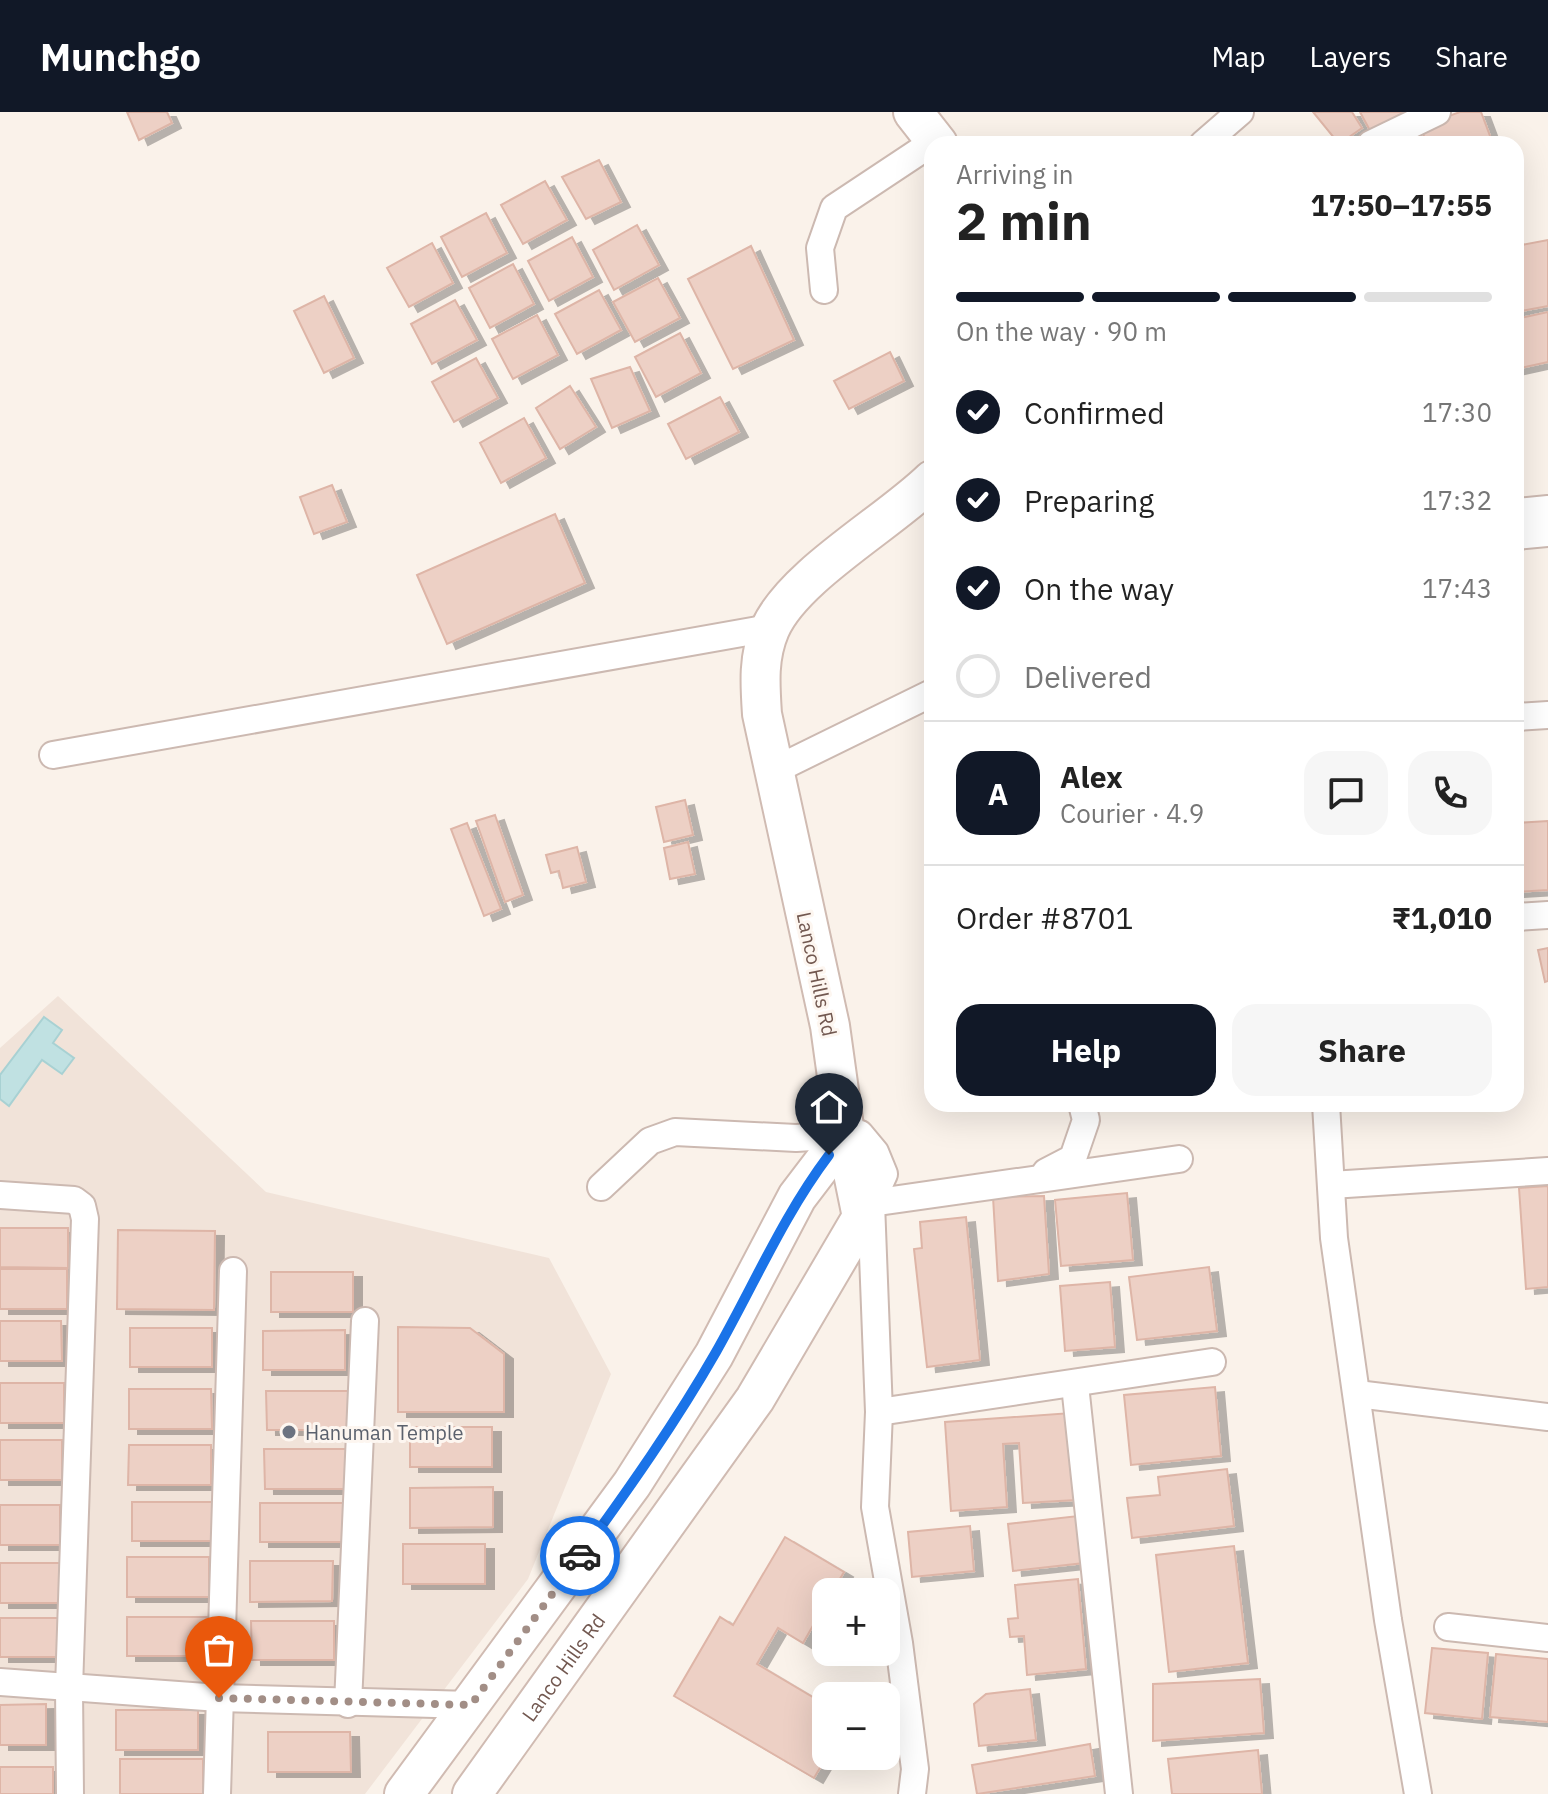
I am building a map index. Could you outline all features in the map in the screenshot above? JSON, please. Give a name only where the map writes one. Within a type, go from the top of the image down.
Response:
[{"type":"street","points":[[1212,136],[1240,112]]},
{"type":"street","points":[[1388,136],[1437,112]]},
{"type":"street","points":[[824,290],[820,248],[834,208],[929,132]]},
{"type":"street","name":"Lanco Hills Rd","points":[[472,1794],[755,1399],[866,1210],[845,1134],[830,1026],[773,771],[762,714],[759,669],[770,628],[800,588],[907,505],[924,488]]},
{"type":"street","points":[[53,755],[770,628]]},
{"type":"street","points":[[773,771],[924,697]]},
{"type":"street","points":[[1524,716],[1548,715]]},
{"type":"street","points":[[1524,916],[1548,915]]},
{"type":"street","points":[[1036,1178],[1073,1158],[1086,1120],[1084,1112]]},
{"type":"street","points":[[1326,1112],[1334,1238],[1388,1620],[1418,1794]]},
{"type":"street","points":[[601,1187],[650,1141],[675,1132],[796,1138],[845,1134]]},
{"type":"street","points":[[404,1794],[632,1484],[714,1355],[797,1197],[845,1134]]},
{"type":"street","points":[[912,1794],[915,1769],[899,1643],[875,1507],[879,1412],[866,1210],[1036,1178],[1179,1159]]},
{"type":"street","points":[[1331,1185],[1548,1171]]},
{"type":"street","points":[[0,1195],[74,1200],[82,1206],[85,1219],[69,1688],[70,1794]]},
{"type":"street","points":[[217,1794],[233,1271]]},
{"type":"street","points":[[348,1704],[365,1321]]},
{"type":"street","points":[[879,1412],[1075,1385],[1212,1362]]},
{"type":"street","points":[[1075,1385],[1119,1794]]},
{"type":"street","points":[[1357,1394],[1548,1417]]},
{"type":"street","points":[[1448,1627],[1548,1638]]},
{"type":"street","points":[[0,1682],[219,1698],[348,1704],[471,1705]]},
{"type":"shaded area","points":[[58,996],[266,1192],[549,1258],[611,1374],[528,1579],[365,1794],[0,1794],[0,1048]]},
{"type":"water","points":[[44,1017],[62,1030],[53,1043],[74,1058],[62,1074],[42,1060],[9,1106],[0,1099],[0,1075]]},
{"type":"building","points":[[127,112],[167,112],[172,123],[139,140]]},
{"type":"building","points":[[1313,112],[1352,112],[1362,128],[1350,136],[1332,136]]},
{"type":"building","points":[[1360,112],[1415,112],[1373,136]]},
{"type":"building","points":[[1460,112],[1481,112],[1490,136],[1424,136],[1420,126]]},
{"type":"building","points":[[599,160],[621,202],[586,219],[562,177]]},
{"type":"building","points":[[545,181],[567,220],[523,244],[501,205]]},
{"type":"building","points":[[486,213],[507,253],[462,277],[441,237]]},
{"type":"building","points":[[637,225],[659,265],[614,290],[593,250]]},
{"type":"building","points":[[572,237],[593,277],[549,301],[528,261]]},
{"type":"building","points":[[1548,240],[1548,306],[1524,310],[1524,244]]},
{"type":"building","points":[[432,243],[453,283],[409,307],[387,268]]},
{"type":"building","points":[[751,246],[794,340],[733,369],[688,279]]},
{"type":"building","points":[[513,264],[534,304],[490,328],[469,288]]},
{"type":"building","points":[[658,278],[680,318],[635,342],[613,302]]},
{"type":"building","points":[[599,290],[621,330],[577,354],[555,314]]},
{"type":"building","points":[[324,296],[354,358],[324,373],[294,311]]},
{"type":"building","points":[[455,300],[477,340],[432,364],[411,324]]},
{"type":"building","points":[[1548,312],[1548,362],[1524,367],[1524,317]]},
{"type":"building","points":[[537,315],[558,355],[513,379],[492,339]]},
{"type":"building","points":[[680,333],[701,373],[656,397],[635,357]]},
{"type":"building","points":[[890,352],[904,381],[849,409],[834,381]]},
{"type":"building","points":[[476,358],[498,398],[454,422],[432,382]]},
{"type":"building","points":[[630,367],[650,411],[612,428],[591,379]]},
{"type":"building","points":[[570,386],[596,427],[560,449],[536,408]]},
{"type":"building","points":[[720,397],[739,432],[686,459],[668,424]]},
{"type":"building","points":[[524,418],[546,458],[501,483],[480,443]]},
{"type":"building","points":[[332,485],[347,522],[314,534],[300,497]]},
{"type":"building","points":[[555,514],[585,583],[447,644],[417,575]]},
{"type":"building","points":[[685,800],[693,835],[664,842],[656,807]]},
{"type":"building","points":[[495,815],[523,895],[505,902],[476,821]]},
{"type":"building","points":[[1548,821],[1548,890],[1524,892],[1524,822]]},
{"type":"building","points":[[467,823],[501,909],[484,916],[451,829]]},
{"type":"building","points":[[688,842],[695,874],[670,879],[664,848]]},
{"type":"building","points":[[577,847],[586,882],[563,888],[559,871],[551,873],[546,855]]},
{"type":"building","points":[[1548,948],[1548,981],[1545,982],[1538,950]]},
{"type":"building","points":[[1548,1186],[1548,1287],[1526,1289],[1519,1188]]},
{"type":"building","points":[[1127,1193],[1133,1260],[1061,1266],[1055,1200]]},
{"type":"building","points":[[1044,1196],[1049,1274],[998,1281],[993,1197]]},
{"type":"building","points":[[966,1217],[980,1360],[927,1367],[914,1249],[922,1248],[920,1222]]},
{"type":"building","points":[[0,1228],[68,1228],[68,1268],[0,1267]]},
{"type":"building","points":[[118,1230],[215,1231],[214,1310],[117,1309]]},
{"type":"building","points":[[1209,1267],[1217,1331],[1137,1340],[1129,1277]]},
{"type":"building","points":[[0,1269],[67,1269],[67,1309],[0,1309]]},
{"type":"building","points":[[271,1272],[353,1272],[353,1312],[271,1312]]},
{"type":"building","points":[[1110,1282],[1115,1347],[1065,1351],[1060,1286]]},
{"type":"building","points":[[0,1321],[61,1321],[62,1361],[0,1361]]},
{"type":"building","points":[[398,1327],[470,1328],[504,1354],[504,1412],[398,1412]]},
{"type":"building","points":[[130,1328],[212,1328],[212,1367],[130,1367]]},
{"type":"building","points":[[345,1330],[345,1370],[263,1370],[263,1331]]},
{"type":"building","points":[[0,1383],[64,1383],[64,1423],[0,1423]]},
{"type":"building","points":[[1215,1387],[1221,1456],[1131,1465],[1124,1395]]},
{"type":"building","points":[[129,1389],[211,1389],[212,1429],[129,1429]]},
{"type":"building","points":[[266,1391],[348,1391],[349,1430],[267,1430]]},
{"type":"building","points":[[1071,1413],[1077,1500],[1023,1503],[1019,1443],[1003,1444],[1007,1507],[951,1511],[945,1422]]},
{"type":"building","points":[[410,1427],[492,1427],[492,1467],[410,1467]]},
{"type":"building","points":[[0,1440],[62,1440],[62,1480],[0,1480]]},
{"type":"building","points":[[129,1445],[211,1445],[211,1485],[128,1485]]},
{"type":"building","points":[[264,1449],[347,1449],[347,1489],[265,1489]]},
{"type":"building","points":[[1227,1469],[1234,1526],[1132,1538],[1127,1498],[1160,1495],[1158,1477]]},
{"type":"building","points":[[493,1487],[493,1527],[410,1528],[410,1488]]},
{"type":"building","points":[[132,1502],[214,1502],[215,1541],[132,1541]]},
{"type":"building","points":[[260,1503],[343,1503],[343,1542],[260,1542]]},
{"type":"building","points":[[0,1505],[60,1505],[60,1545],[0,1545]]},
{"type":"building","points":[[1078,1516],[1084,1563],[1013,1571],[1008,1524]]},
{"type":"building","points":[[970,1526],[974,1571],[912,1577],[908,1532]]},
{"type":"building","points":[[785,1537],[844,1572],[840,1578],[812,1578],[812,1627],[803,1643],[778,1628],[757,1664],[812,1697],[812,1770],[819,1770],[814,1778],[674,1696],[720,1617],[733,1625]]},
{"type":"building","points":[[403,1544],[485,1544],[485,1584],[403,1584]]},
{"type":"building","points":[[1234,1546],[1248,1663],[1169,1672],[1156,1555]]},
{"type":"building","points":[[127,1557],[209,1557],[209,1597],[127,1597]]},
{"type":"building","points":[[250,1561],[333,1561],[332,1601],[250,1602]]},
{"type":"building","points":[[0,1563],[62,1563],[62,1603],[0,1603]]},
{"type":"building","points":[[1078,1579],[1086,1669],[1027,1675],[1024,1636],[1010,1637],[1008,1619],[1018,1618],[1015,1585]]},
{"type":"building","points":[[127,1617],[210,1617],[210,1656],[127,1656]]},
{"type":"building","points":[[0,1618],[60,1618],[61,1657],[0,1657]]},
{"type":"building","points":[[251,1621],[334,1621],[334,1660],[252,1660]]},
{"type":"building","points":[[1432,1648],[1488,1653],[1482,1719],[1425,1713]]},
{"type":"building","points":[[1496,1654],[1548,1659],[1548,1722],[1490,1717]]},
{"type":"building","points":[[1260,1679],[1264,1733],[1153,1741],[1153,1684]]},
{"type":"building","points":[[1030,1689],[1036,1740],[979,1746],[974,1704],[986,1694]]},
{"type":"building","points":[[46,1704],[46,1745],[0,1745],[0,1705]]},
{"type":"building","points":[[116,1710],[198,1710],[198,1750],[116,1750]]},
{"type":"building","points":[[268,1732],[350,1732],[351,1772],[268,1772]]},
{"type":"building","points":[[1090,1744],[1095,1776],[977,1794],[972,1765]]},
{"type":"building","points":[[1258,1750],[1262,1794],[1172,1794],[1168,1759]]},
{"type":"building","points":[[120,1759],[203,1759],[203,1794],[120,1794]]},
{"type":"building","points":[[0,1767],[53,1767],[53,1794],[0,1794]]},
{"type":"way so far","points":[[219,1698],[348,1704],[471,1705],[580,1556]]},
{"type":"place","name":"Hanuman Temple","points":[[289,1432]]},
{"type":"route","points":[[580,1556],[632,1484],[714,1355],[797,1197],[829,1155]]}]
